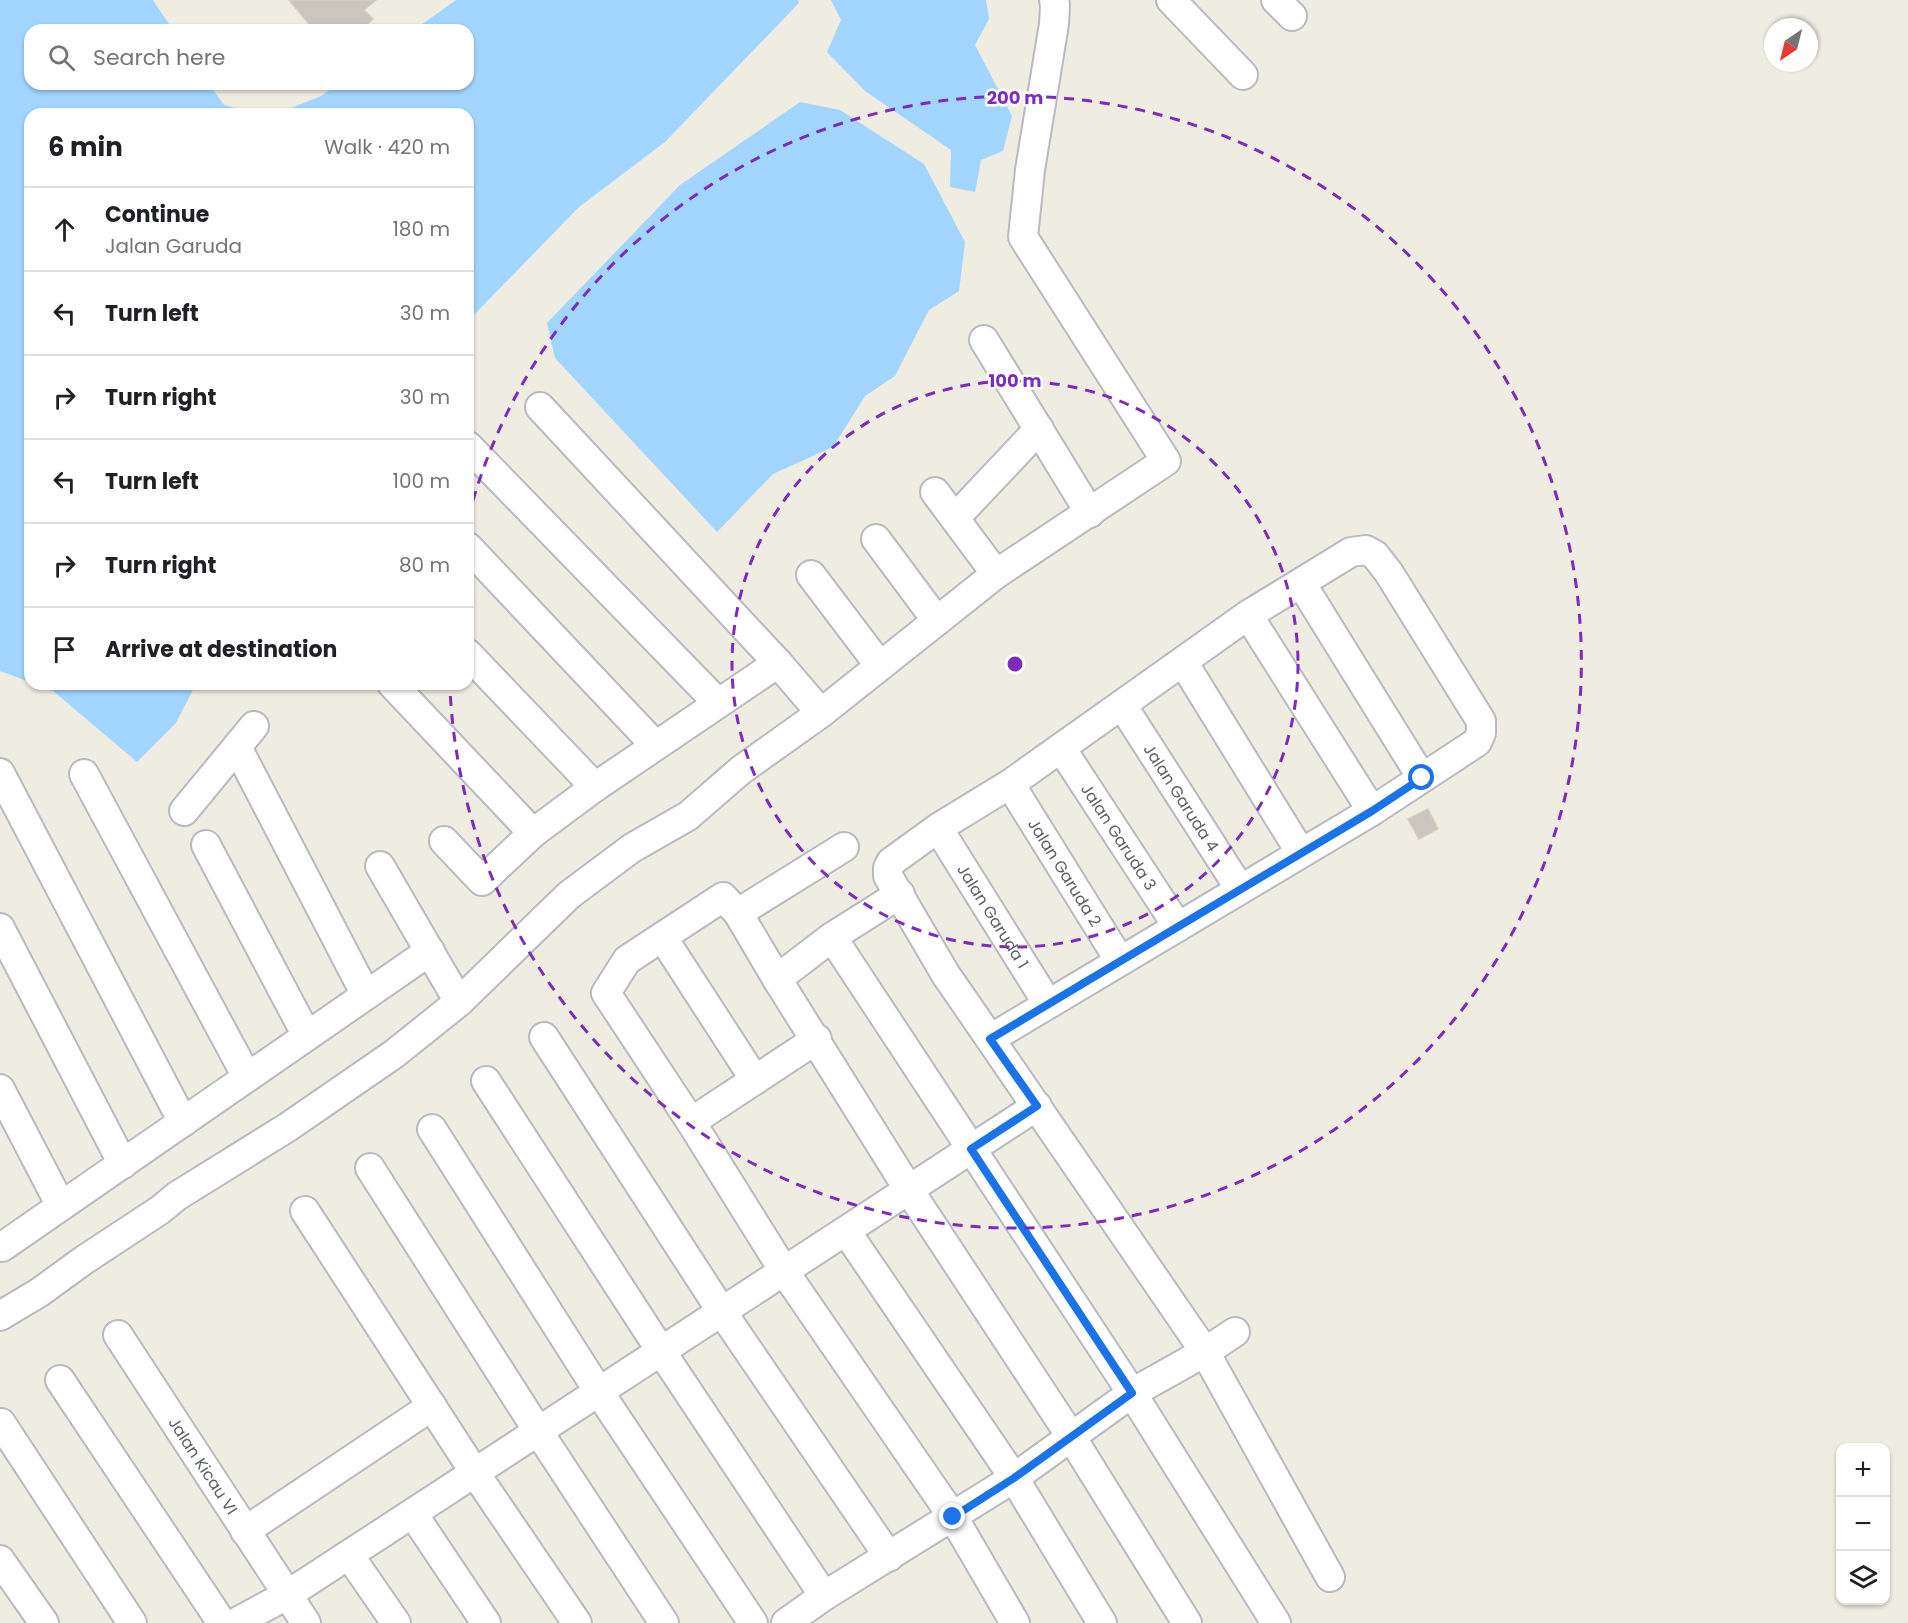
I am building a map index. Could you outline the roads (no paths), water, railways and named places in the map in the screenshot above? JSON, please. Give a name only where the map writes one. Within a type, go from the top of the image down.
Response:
[{"type":"street","points":[[0,1316],[40,1292],[177,1196],[288,1127],[394,1054],[459,1002],[569,895],[632,848],[688,816],[741,770],[821,714],[996,574],[1166,461],[1023,237],[1030,170],[1054,24],[1056,5],[1054,0]]},
{"type":"street","points":[[1171,0],[1243,75]]},
{"type":"street","points":[[984,340],[1090,513]]},
{"type":"street","points":[[540,407],[778,663],[821,714]]},
{"type":"street","points":[[955,518],[1039,429]]},
{"type":"street","points":[[474,452],[718,703]]},
{"type":"street","points":[[935,492],[996,574]]},
{"type":"street","points":[[876,539],[937,621]]},
{"type":"street","points":[[990,1039],[1372,811],[1477,742],[1481,721],[1389,573],[1375,555],[1366,550],[1351,552],[1248,615],[1010,784],[891,861],[888,868],[888,876],[946,975],[1205,1352],[1330,1577]]},
{"type":"street","points":[[474,553],[655,745]]},
{"type":"street","points":[[811,575],[880,666]]},
{"type":"street","points":[[1301,583],[1422,778]]},
{"type":"street","points":[[1248,615],[1372,811]]},
{"type":"street","points":[[474,660],[595,787]]},
{"type":"street","points":[[1183,662],[1301,853]]},
{"type":"street","points":[[444,841],[482,881],[533,834],[595,787],[778,663]]},
{"type":"street","points":[[398,690],[533,834]]},
{"type":"street","name":"Jalan Garuda 4","points":[[1122,705],[1240,889]]},
{"type":"street","points":[[184,811],[246,736],[366,995]]},
{"type":"street","name":"Jalan Garuda 3","points":[[1061,748],[1178,927]]},
{"type":"street","points":[[0,773],[183,1122]]},
{"type":"street","points":[[84,774],[248,1077]]},
{"type":"street","name":"Jalan Garuda 2","points":[[1010,784],[1120,961]]},
{"type":"street","name":"Jalan Garuda 1","points":[[939,828],[1048,1004]]},
{"type":"street","points":[[206,845],[307,1036]]},
{"type":"street","points":[[738,913],[844,847]]},
{"type":"street","points":[[380,866],[459,1002]]},
{"type":"street","points":[[777,979],[832,937],[900,894]]},
{"type":"street","points":[[1015,1623],[953,1517],[784,1271],[692,1122],[606,993],[627,960],[723,897],[738,913],[909,1190],[1072,1438],[1187,1623]]},
{"type":"street","points":[[0,928],[123,1164]]},
{"type":"street","points":[[832,937],[1132,1393],[1276,1623]]},
{"type":"street","points":[[663,938],[755,1080]]},
{"type":"street","points":[[1,1244],[123,1164],[430,951]]},
{"type":"street","points":[[544,1037],[722,1312],[889,1557]]},
{"type":"street","points":[[692,1122],[817,1040]]},
{"type":"street","points":[[486,1081],[661,1351],[824,1596]]},
{"type":"street","points":[[0,1089],[61,1206]]},
{"type":"street","points":[[236,1623],[287,1595],[349,1555],[1037,1106]]},
{"type":"street","points":[[432,1130],[599,1392],[753,1623]]},
{"type":"street","points":[[370,1168],[664,1623]]},
{"type":"street","points":[[306,1211],[475,1473],[577,1623]]},
{"type":"street","points":[[846,1231],[1014,1478],[1102,1623]]},
{"type":"street","points":[[786,1623],[824,1596],[1014,1478],[1132,1393],[1205,1352],[1235,1332]]},
{"type":"street","name":"Jalan Kicau VI","points":[[118,1335],[306,1623]]},
{"type":"street","points":[[60,1380],[222,1623]]},
{"type":"street","points":[[245,1531],[432,1406]]},
{"type":"street","points":[[1,1423],[132,1623]]},
{"type":"street","points":[[412,1514],[486,1623]]},
{"type":"street","points":[[349,1555],[396,1623]]},
{"type":"street","points":[[0,1560],[44,1623]]},
{"type":"water","points":[[0,0],[153,0],[169,24],[24,24],[24,90],[213,90],[224,105],[235,108],[24,108],[24,680],[0,671]]},
{"type":"water","points":[[456,0],[798,0],[799,3],[665,142],[579,207],[474,315],[474,108],[291,108],[321,96],[330,90],[474,90],[474,24],[422,24]]},
{"type":"water","points":[[831,0],[986,0],[989,19],[975,45],[1012,116],[1003,151],[981,160],[975,192],[950,187],[951,150],[865,91],[827,52],[841,20]]},
{"type":"water","points":[[800,102],[840,110],[924,164],[965,242],[959,291],[929,310],[895,376],[865,396],[833,447],[773,474],[717,532],[555,358],[547,323],[680,185]]},
{"type":"water","points":[[52,690],[193,690],[176,723],[137,762]]}]
